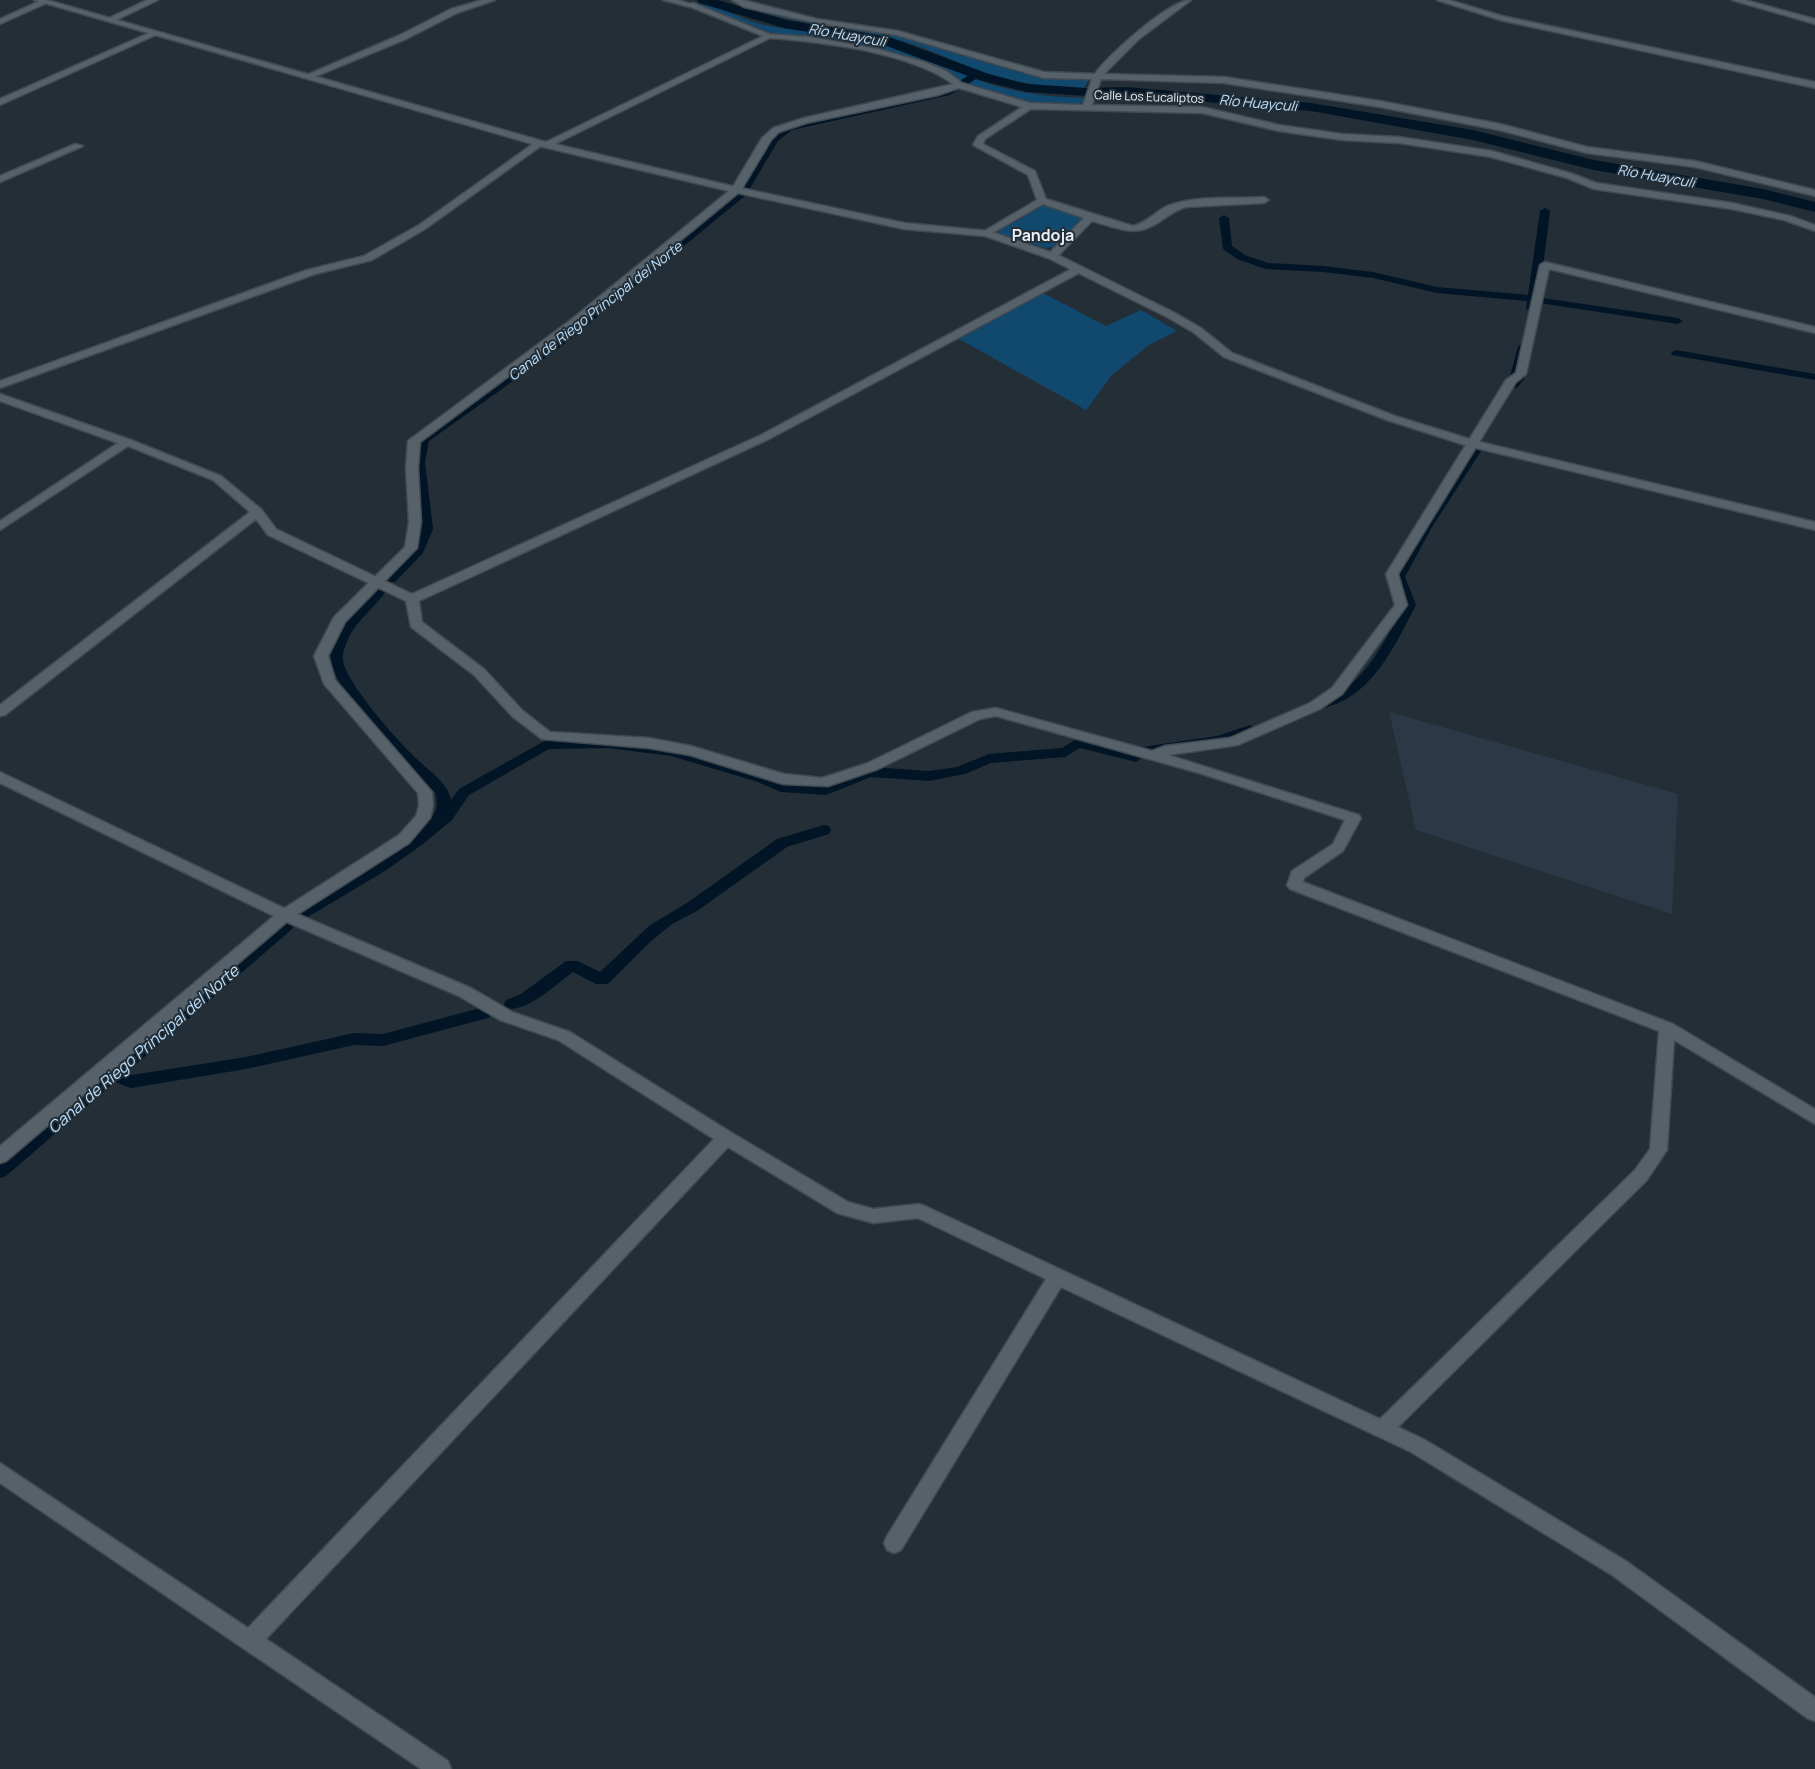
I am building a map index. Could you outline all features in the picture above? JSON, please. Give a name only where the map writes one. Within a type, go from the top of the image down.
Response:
[{"type":"street","points":[[109,20],[154,0]]},
{"type":"street","points":[[306,77],[403,36],[454,11],[491,0]]},
{"type":"street","name":"Calle Los Eucaliptos","points":[[667,0],[695,2],[770,36],[810,39],[874,51],[921,64],[943,73],[958,85],[1029,106],[1088,104],[1202,110],[1279,128],[1342,137],[1399,140],[1492,154],[1570,176],[1594,186],[1732,206],[1787,218],[1815,228]]},
{"type":"street","points":[[736,0],[747,5],[817,21],[898,34],[1044,75],[1224,80],[1380,104],[1500,127],[1588,150],[1695,164],[1815,193]]},
{"type":"street","points":[[1088,104],[1092,88],[1098,76],[1120,53],[1186,0]]},
{"type":"street","points":[[1441,0],[1500,18],[1815,86]]},
{"type":"street","points":[[1736,0],[1815,22]]},
{"type":"street","points":[[0,22],[41,1],[543,144],[736,190],[904,226],[986,233],[1052,256],[1197,330],[1228,355],[1351,404],[1472,444],[1815,526]]},
{"type":"street","points":[[0,102],[154,34]]},
{"type":"street","points":[[0,385],[311,272],[368,258],[422,227],[543,144],[770,36]]},
{"type":"street","points":[[0,1156],[285,915],[404,839],[423,818],[426,806],[425,792],[329,680],[321,656],[339,620],[410,548],[415,534],[410,459],[414,441],[576,321],[736,190],[767,138],[776,130],[804,121],[938,92],[958,85]]},
{"type":"street","points":[[1029,106],[981,138],[978,145],[981,149],[1005,158],[1032,172],[1042,201]]},
{"type":"street","points":[[0,179],[78,146]]},
{"type":"street","points":[[986,233],[1042,201],[1133,229],[1148,225],[1171,208],[1185,204],[1264,200]]},
{"type":"street","points":[[1052,256],[1090,217]]},
{"type":"street","points":[[1152,756],[1165,751],[1233,742],[1316,706],[1337,691],[1401,605],[1392,574],[1512,380],[1521,374],[1545,264],[1815,330]]},
{"type":"street","points":[[412,599],[765,437],[1079,270]]},
{"type":"street","points":[[0,397],[127,442],[217,478],[257,512],[272,532],[378,581],[412,599]]},
{"type":"street","points":[[0,526],[127,442]]},
{"type":"street","points":[[0,712],[257,512]]},
{"type":"street","points":[[412,599],[416,624],[479,672],[518,714],[547,736],[649,744],[691,751],[783,779],[823,783],[872,766],[977,715],[996,712],[1204,770],[1354,818],[1338,847],[1296,875],[1296,885],[1667,1028],[1815,1117]]},
{"type":"street","points":[[0,777],[285,915],[464,992],[506,1016],[564,1036],[726,1138],[843,1208],[873,1216],[919,1211],[1418,1446],[1619,1568],[1815,1710]]},
{"type":"street","points":[[1383,1429],[1641,1175],[1658,1150],[1667,1028]]},
{"type":"street","points":[[250,1641],[726,1138]]},
{"type":"street","points":[[894,1542],[1058,1276]]},
{"type":"street","points":[[0,1472],[440,1769]]},
{"type":"shaded area","points":[[704,4],[764,25],[843,35],[895,47],[996,86],[1033,94],[1084,98],[1083,102],[1074,105],[1030,104],[964,83],[927,63],[898,54],[830,38],[772,33],[699,6]]},
{"type":"shaded area","points":[[742,6],[795,18],[894,35],[1025,74],[1089,79],[1083,90],[1006,79],[982,72],[899,40],[796,21]]},
{"type":"shaded area","points":[[1044,205],[1084,219],[1053,247],[1045,248],[999,233],[999,231]]},
{"type":"shaded area","points":[[1043,293],[1106,326],[1141,310],[1177,331],[1149,345],[1112,375],[1086,410],[959,339]]},
{"type":"shaded area","points":[[1389,712],[1678,794],[1672,914],[1416,830]]},
{"type":"waterway","name":"Río Huayculi","points":[[704,0],[784,24],[884,40],[984,77],[1027,88],[1087,92],[1126,91],[1311,107],[1473,135],[1594,165],[1763,194],[1815,207]]},
{"type":"waterway","name":"Canal de Riego Principal del Norte","points":[[746,188],[774,139],[789,128],[947,93],[973,77],[975,73]]},
{"type":"waterway","name":"Canal de Riego Principal del Norte","points":[[391,579],[419,550],[427,529],[419,462],[423,440],[440,426],[558,344],[741,195]]},
{"type":"waterway","points":[[1532,299],[1545,211]]},
{"type":"waterway","points":[[1224,218],[1227,247],[1241,257],[1266,266],[1291,269],[1323,269],[1373,275],[1437,290],[1532,299]]},
{"type":"waterway","points":[[1531,309],[1532,299]]},
{"type":"waterway","points":[[1543,301],[1678,321]]},
{"type":"waterway","points":[[1513,386],[1520,378],[1515,376],[1523,346]]},
{"type":"waterway","points":[[1676,353],[1815,377]]},
{"type":"waterway","points":[[1312,707],[1324,704],[1353,690],[1372,668],[1386,647],[1410,605],[1399,577],[1416,543],[1477,448]]},
{"type":"waterway","name":"Canal de Riego Principal del Norte","points":[[306,913],[418,841],[432,828],[443,810],[444,799],[440,790],[410,761],[355,696],[345,682],[336,660],[337,650],[346,631],[358,614],[380,591]]},
{"type":"waterway","points":[[1147,750],[1217,740],[1234,736],[1250,729]]},
{"type":"waterway","points":[[433,827],[447,817],[464,792],[546,745],[608,743],[672,752],[760,778],[781,787],[826,790],[870,772],[929,776],[960,771],[989,759],[1065,752],[1078,743],[1136,757]]},
{"type":"waterway","points":[[512,1004],[527,998],[572,965],[602,980],[644,939],[667,920],[692,907],[782,843],[824,830]]},
{"type":"waterway","name":"Canal de Riego Principal del Norte","points":[[113,1074],[286,926]]},
{"type":"waterway","points":[[113,1074],[131,1082],[246,1063],[354,1039],[383,1040],[484,1013]]},
{"type":"waterway","name":"Canal de Riego Principal del Norte","points":[[0,1171],[113,1074]]},
{"type":"district","name":"Pandoja","points":[[1043,235]]}]
